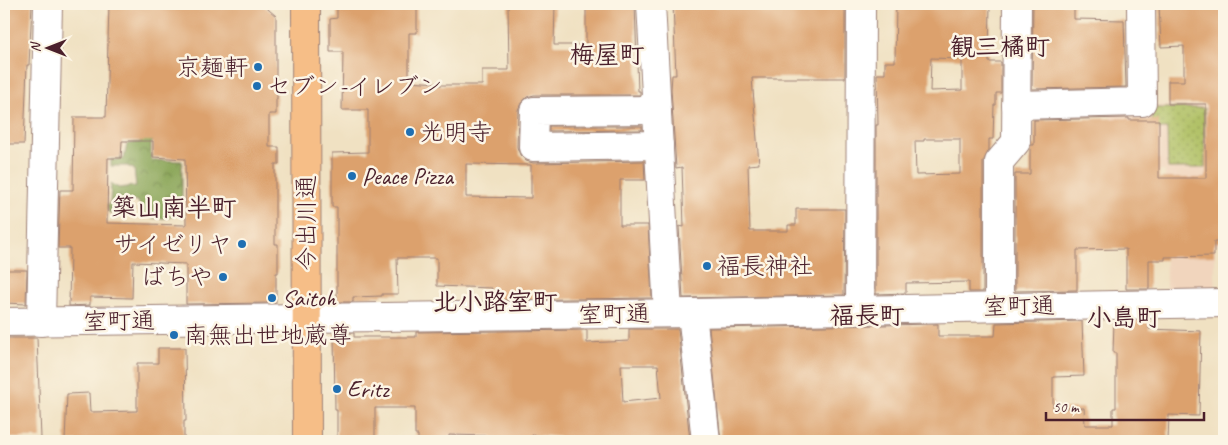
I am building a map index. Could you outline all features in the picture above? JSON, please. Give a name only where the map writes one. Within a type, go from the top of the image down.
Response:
[{"type":"main road","name":"今出川通","points":[[306,4],[307,441]]},
{"type":"street","points":[[41,322],[48,4]]},
{"type":"street","points":[[651,4],[659,146],[680,313],[706,441]]},
{"type":"street","points":[[860,309],[861,4]]},
{"type":"street","points":[[999,306],[999,162],[1016,142],[1017,4]]},
{"type":"street","points":[[1016,104],[1142,102],[1141,4]]},
{"type":"street","points":[[657,110],[534,111],[533,147],[659,146]]},
{"type":"street","name":"室町通","points":[[4,322],[306,319],[1224,303]]},
{"type":"shaded area","points":[[1224,105],[1224,243],[1215,244],[1215,295],[1166,294],[1165,171],[1110,171],[1111,106]]},
{"type":"green space","points":[[1152,108],[1204,108],[1205,168],[1168,168],[1167,129],[1152,129]]},
{"type":"green space","points":[[142,120],[153,139],[151,160],[182,161],[182,212],[173,216],[154,218],[144,216],[138,201],[133,200],[124,202],[114,213],[109,213],[107,206],[110,202],[111,184],[119,188],[136,186],[134,169],[127,166],[111,166],[111,160],[124,159],[127,144],[141,142]]},
{"type":"building","points":[[4,4],[32,4],[29,65],[27,65],[24,144],[4,144]]},
{"type":"building","points":[[109,4],[262,4],[276,16],[277,99],[276,114],[269,114],[269,147],[279,147],[279,164],[275,164],[275,244],[278,244],[276,303],[186,304],[186,264],[133,262],[132,298],[90,297],[90,305],[69,306],[70,248],[58,248],[60,190],[73,190],[74,117],[106,117]],"holes":[[[122,141],[153,141],[153,157],[185,159],[186,225],[107,223],[108,158],[121,158]]]},
{"type":"building","points":[[337,4],[417,4],[417,33],[409,33],[409,81],[438,83],[438,85],[482,85],[482,70],[509,70],[508,4],[555,4],[554,45],[586,45],[586,5],[635,5],[638,91],[640,91],[640,95],[534,95],[527,97],[521,103],[518,110],[517,147],[520,155],[526,161],[533,163],[644,161],[645,180],[620,180],[620,225],[648,225],[652,298],[492,300],[492,288],[437,286],[437,258],[397,258],[398,294],[353,297],[353,302],[337,302],[337,207],[332,207],[332,153],[368,152],[368,110],[342,110],[343,52],[330,52],[330,19],[337,18]],"holes":[[[466,164],[531,165],[531,198],[466,197]]]},
{"type":"building","points":[[673,4],[711,4],[709,7],[744,6],[818,9],[818,4],[845,4],[845,78],[752,78],[759,164],[748,165],[750,231],[788,231],[788,225],[796,225],[796,209],[845,209],[844,295],[683,298],[679,226],[684,227],[682,167],[676,168],[671,89],[672,75],[676,75]]},
{"type":"building","points":[[896,4],[990,4],[989,62],[1001,62],[1001,93],[996,93],[993,139],[989,139],[989,150],[983,162],[983,292],[969,292],[969,282],[906,283],[906,293],[876,294],[877,74],[885,74],[885,62],[895,62]],"holes":[[[931,58],[962,59],[962,90],[930,91]],[[924,139],[960,139],[960,174],[916,175],[915,141],[924,141]]]},
{"type":"building","points":[[1033,4],[1074,4],[1074,19],[1124,20],[1126,87],[1032,89]]},
{"type":"building","points":[[1159,4],[1224,4],[1224,242],[1214,242],[1214,256],[1165,257],[1165,260],[1149,260],[1149,289],[1126,289],[1126,249],[1077,250],[1077,290],[1015,291],[1015,174],[1030,174],[1030,148],[1031,145],[1034,145],[1034,120],[1129,118],[1129,120],[1159,120],[1159,178],[1206,178],[1206,104],[1168,104],[1168,81],[1184,81],[1184,46],[1161,47]]},
{"type":"building","points":[[549,126],[642,126],[642,130],[549,131]]},
{"type":"building","points":[[5,270],[27,270],[26,304],[5,303]]},
{"type":"building","points":[[1149,320],[1149,329],[1201,331],[1199,416],[1169,415],[1168,441],[822,441],[822,439],[721,441],[709,328],[938,324],[938,336],[995,336],[996,323],[1082,321],[1084,376],[1053,377],[1053,408],[1084,408],[1085,425],[1113,425],[1113,408],[1116,408],[1116,353],[1113,353],[1114,321]]},
{"type":"building","points":[[629,329],[678,329],[690,441],[564,441],[563,437],[532,435],[532,440],[491,441],[492,436],[449,435],[449,441],[418,441],[418,435],[415,435],[415,408],[375,408],[375,438],[337,438],[334,333],[354,333],[354,337],[416,337],[416,332],[587,330],[587,343],[629,341]],"holes":[[[621,365],[658,365],[661,398],[623,402]]]},
{"type":"building","points":[[4,338],[37,338],[41,438],[4,438]]},
{"type":"building","points":[[158,348],[185,348],[186,421],[184,421],[184,441],[65,441],[67,394],[89,393],[90,412],[137,411],[137,363],[158,363]]},
{"type":"place","name":"京麺軒","points":[[258,67]]},
{"type":"place","name":"セブン-イレブン","points":[[257,86]]},
{"type":"place","name":"光明寺","points":[[410,132]]},
{"type":"place","name":"Peace Pizza","points":[[352,176]]},
{"type":"place","name":"サイゼリヤ","points":[[242,244]]},
{"type":"place","name":"福長神社","points":[[707,266]]},
{"type":"place","name":"ばちや","points":[[223,277]]},
{"type":"place","name":"Saitoh","points":[[272,298]]},
{"type":"place","name":"南無出世地蔵尊","points":[[174,335]]},
{"type":"place","name":"Eritz","points":[[337,389]]},
{"type":"district","name":"観三橘町","points":[[1000,47]]},
{"type":"district","name":"梅屋町","points":[[607,55]]},
{"type":"district","name":"築山南半町","points":[[174,208]]},
{"type":"district","name":"北小路室町","points":[[495,302]]},
{"type":"district","name":"福長町","points":[[867,316]]},
{"type":"district","name":"小島町","points":[[1124,318]]}]
